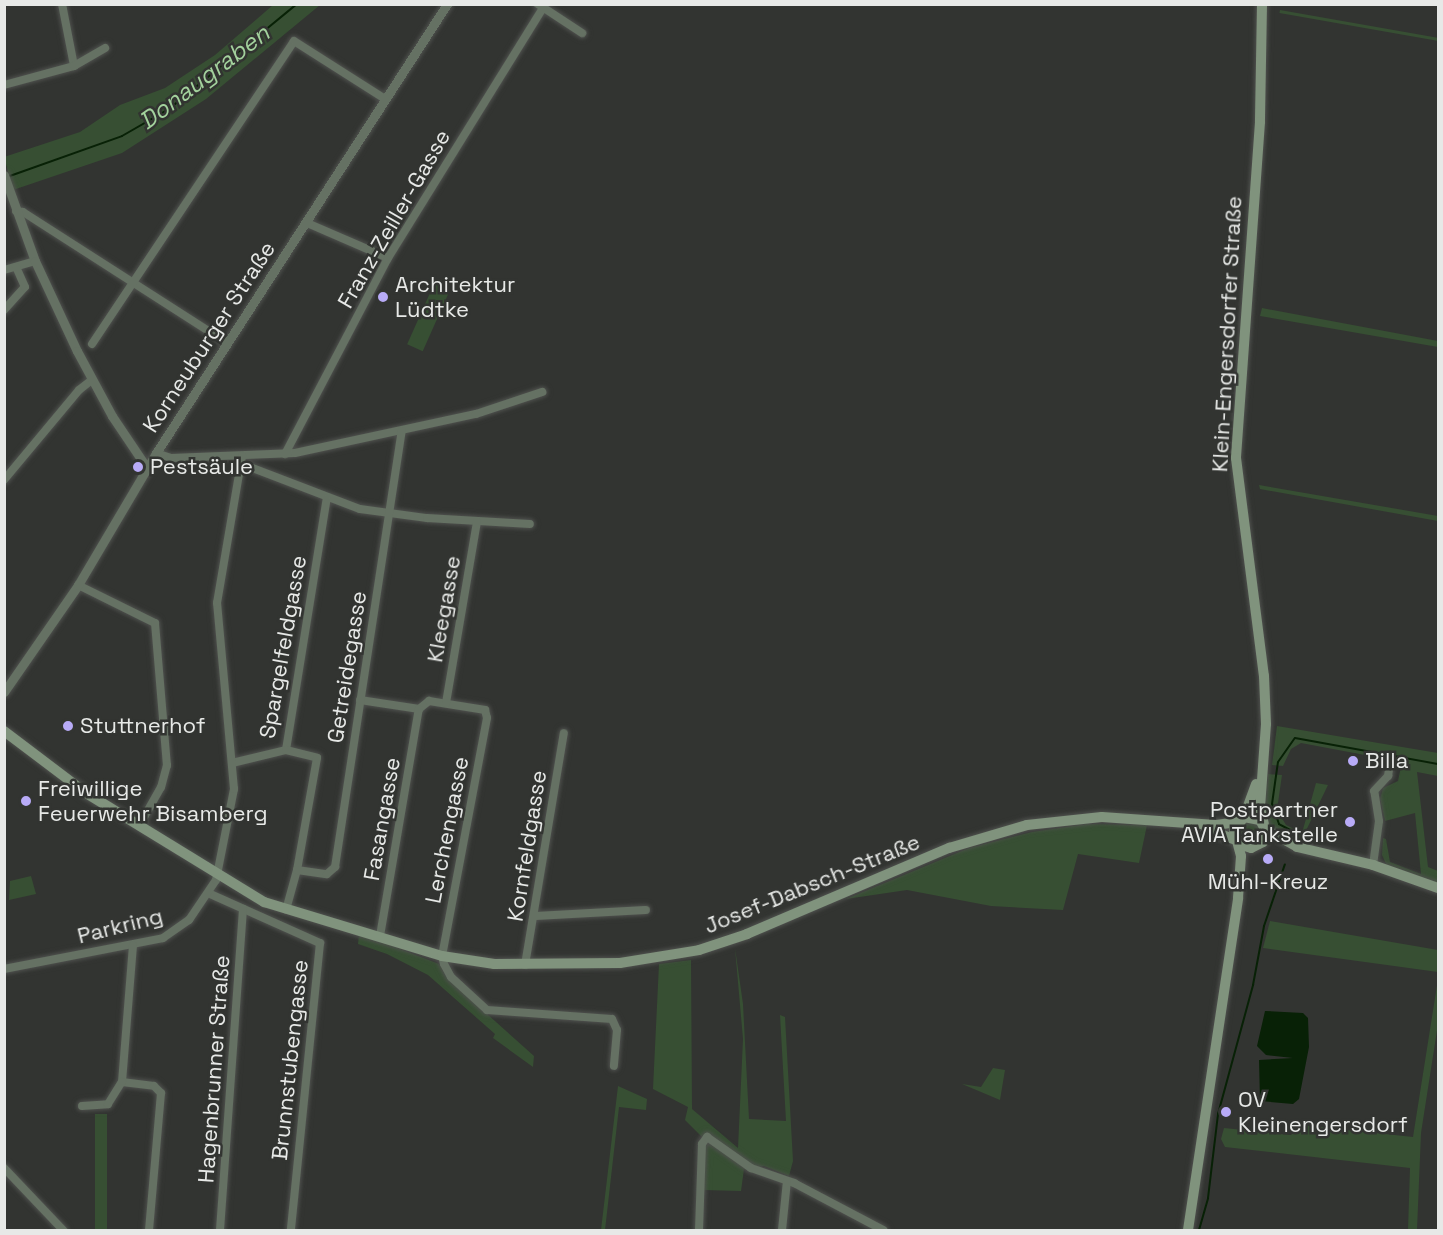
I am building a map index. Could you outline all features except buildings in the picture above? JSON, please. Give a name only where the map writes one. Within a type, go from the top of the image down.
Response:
[{"type":"main road","name":"Klein-Engersdorfer Straße","points":[[1262,4],[1260,122],[1236,443],[1241,520],[1264,669],[1266,724],[1261,772],[1265,827]]},
{"type":"main road","name":"Josef-Dabsch-Straße","points":[[4,731],[53,771],[217,876],[285,910],[442,956],[525,965],[620,963],[707,948],[949,848],[1027,825],[1102,817],[1186,823],[1241,819]]},
{"type":"main road","name":"Klein-Engersdorfer Straße","points":[[1238,898],[1237,842],[1241,819],[1261,772]]},
{"type":"main road","points":[[1241,819],[1256,817],[1265,827],[1297,848],[1373,864],[1438,888]]},
{"type":"main road","name":"Josef-Dabsch-Straße","points":[[1186,823],[1257,847],[1297,848]]},
{"type":"main road","points":[[1188,1230],[1238,898],[1265,827]]},
{"type":"street","points":[[62,4],[74,66]]},
{"type":"street","name":"Korneuburger Straße","points":[[4,692],[78,585],[156,453],[447,4]]},
{"type":"street","points":[[540,6],[582,33]]},
{"type":"street","name":"Franz-Zeiller-Gasse","points":[[285,454],[388,258],[540,6]]},
{"type":"street","points":[[92,344],[294,40],[385,99]]},
{"type":"street","points":[[4,86],[74,66],[105,48]]},
{"type":"street","points":[[4,175],[35,261],[92,380],[147,468]]},
{"type":"street","points":[[16,211],[23,212],[227,343]]},
{"type":"street","points":[[307,223],[388,258]]},
{"type":"street","points":[[4,270],[35,261]]},
{"type":"street","points":[[4,310],[25,287],[16,267]]},
{"type":"street","points":[[4,480],[79,390],[92,380]]},
{"type":"street","points":[[156,453],[167,458],[242,460],[285,454],[476,414],[542,392]]},
{"type":"street","name":"Getreidegasse","points":[[297,870],[327,874],[334,869],[402,430]]},
{"type":"street","points":[[242,460],[327,498],[390,515],[530,524]]},
{"type":"street","name":"Parkring","points":[[4,969],[157,940],[179,929],[208,894],[217,876],[232,801],[232,763],[216,607],[242,460]]},
{"type":"street","name":"Spargelfeldgasse","points":[[232,763],[286,750],[327,498]]},
{"type":"street","name":"Kleegasse","points":[[446,703],[477,522]]},
{"type":"street","points":[[78,585],[154,623],[167,751],[165,777],[139,826]]},
{"type":"street","points":[[360,700],[419,709],[427,701],[446,703]]},
{"type":"street","name":"Lerchengasse","points":[[442,956],[486,712],[446,703]]},
{"type":"street","name":"Fasangasse","points":[[380,936],[419,709]]},
{"type":"street","name":"Kornfeldgasse","points":[[525,965],[564,733]]},
{"type":"street","points":[[285,910],[297,870],[317,758],[312,754],[286,750]]},
{"type":"street","points":[[1373,864],[1379,821],[1374,791],[1388,776],[1390,764]]},
{"type":"street","name":"Brunnstubengasse","points":[[208,894],[320,943],[291,1230]]},
{"type":"street","name":"Hagenbrunner Straße","points":[[220,1230],[243,909]]},
{"type":"street","points":[[535,916],[646,910]]},
{"type":"street","points":[[82,1106],[108,1104],[122,1082],[133,945]]},
{"type":"street","points":[[442,956],[451,977],[487,1010],[612,1018],[617,1030],[614,1066]]},
{"type":"street","points":[[122,1082],[154,1086],[161,1093],[149,1230]]},
{"type":"street","points":[[699,1230],[702,1142],[710,1137],[743,1163],[787,1181],[883,1230]]},
{"type":"street","points":[[4,1168],[63,1230]]},
{"type":"street","points":[[782,1230],[787,1181]]},
{"type":"shaded area","points":[[273,5],[320,5],[206,99],[122,153],[13,190],[4,157],[80,132],[120,105],[165,88],[215,55]]},
{"type":"shaded area","points":[[1280,10],[1438,38],[1437,41],[1279,13]]},
{"type":"shaded area","points":[[434,284],[450,291],[423,351],[407,344]]},
{"type":"shaded area","points":[[1262,308],[1438,341],[1438,347],[1260,316]]},
{"type":"shaded area","points":[[1259,485],[1438,516],[1438,521],[1260,489]]},
{"type":"shaded area","points":[[1277,726],[1438,753],[1438,776],[1417,772],[1428,867],[1438,871],[1438,884],[1386,864],[1382,855],[1383,838],[1386,839],[1390,862],[1421,874],[1415,813],[1385,821],[1380,799],[1383,788],[1398,781],[1402,762],[1301,743],[1291,749],[1283,766],[1272,765]]},
{"type":"shaded area","points":[[1268,774],[1282,775],[1277,810],[1286,825],[1302,833],[1316,783],[1328,785],[1301,841],[1275,834],[1267,822],[1264,813]]},
{"type":"shaded area","points":[[1246,821],[1258,823],[1262,835],[1254,844],[1243,842],[1238,829]]},
{"type":"shaded area","points":[[1086,824],[1147,825],[1139,863],[1078,854],[1063,910],[991,906],[907,890],[846,899],[969,848],[1032,832]]},
{"type":"shaded area","points":[[31,876],[36,894],[9,900],[10,881]]},
{"type":"shaded area","points":[[1270,921],[1438,950],[1438,972],[1263,948]]},
{"type":"shaded area","points":[[359,933],[439,964],[447,978],[534,1056],[533,1067],[493,1038],[495,1034],[428,975],[387,954],[358,944]]},
{"type":"shaded area","points":[[735,948],[743,1004],[749,1119],[786,1121],[780,1015],[785,1017],[793,1161],[789,1176],[764,1166],[758,1167],[755,1173],[744,1169],[741,1191],[703,1190],[704,1145],[702,1137],[685,1120],[688,1107],[653,1089],[659,964],[691,960],[692,1109],[738,1148],[743,1039]]},
{"type":"shaded area","points":[[1438,979],[1438,1024],[1421,1133],[1417,1230],[1408,1230],[1410,1168],[1225,1147],[1221,1139],[1224,1128],[1291,1135],[1301,1125],[1413,1137]]},
{"type":"shaded area","points":[[1265,1011],[1303,1013],[1308,1018],[1309,1047],[1299,1099],[1293,1104],[1260,1101],[1259,1060],[1293,1058],[1266,1055],[1257,1046]]},
{"type":"shaded area","points":[[993,1068],[1005,1070],[1000,1100],[962,1084],[981,1087]]},
{"type":"shaded area","points":[[618,1086],[647,1099],[646,1110],[619,1107],[605,1230],[601,1230]]},
{"type":"shaded area","points":[[95,1114],[107,1114],[107,1230],[95,1230]]},
{"type":"waterway","name":"Donaugraben","points":[[7,177],[122,136],[169,109],[297,4]]},
{"type":"waterway","points":[[1297,839],[1294,832],[1279,824],[1272,804],[1278,762],[1295,738],[1438,764]]},
{"type":"waterway","points":[[1199,1230],[1208,1198],[1218,1114],[1253,985],[1264,926],[1285,864]]},
{"type":"place","name":"Architektur Lüdtke","points":[[383,297]]},
{"type":"place","name":"Pestsäule","points":[[138,467]]},
{"type":"place","name":"Stuttnerhof","points":[[68,726]]},
{"type":"place","name":"Billa","points":[[1353,761]]},
{"type":"place","name":"Freiwillige Feuerwehr Bisamberg","points":[[26,801]]},
{"type":"place","name":"Postpartner AVIA Tankstelle","points":[[1350,822]]},
{"type":"place","name":"Mühl-Kreuz","points":[[1268,859]]},
{"type":"place","name":"OV Kleinengersdorf","points":[[1226,1112]]}]
